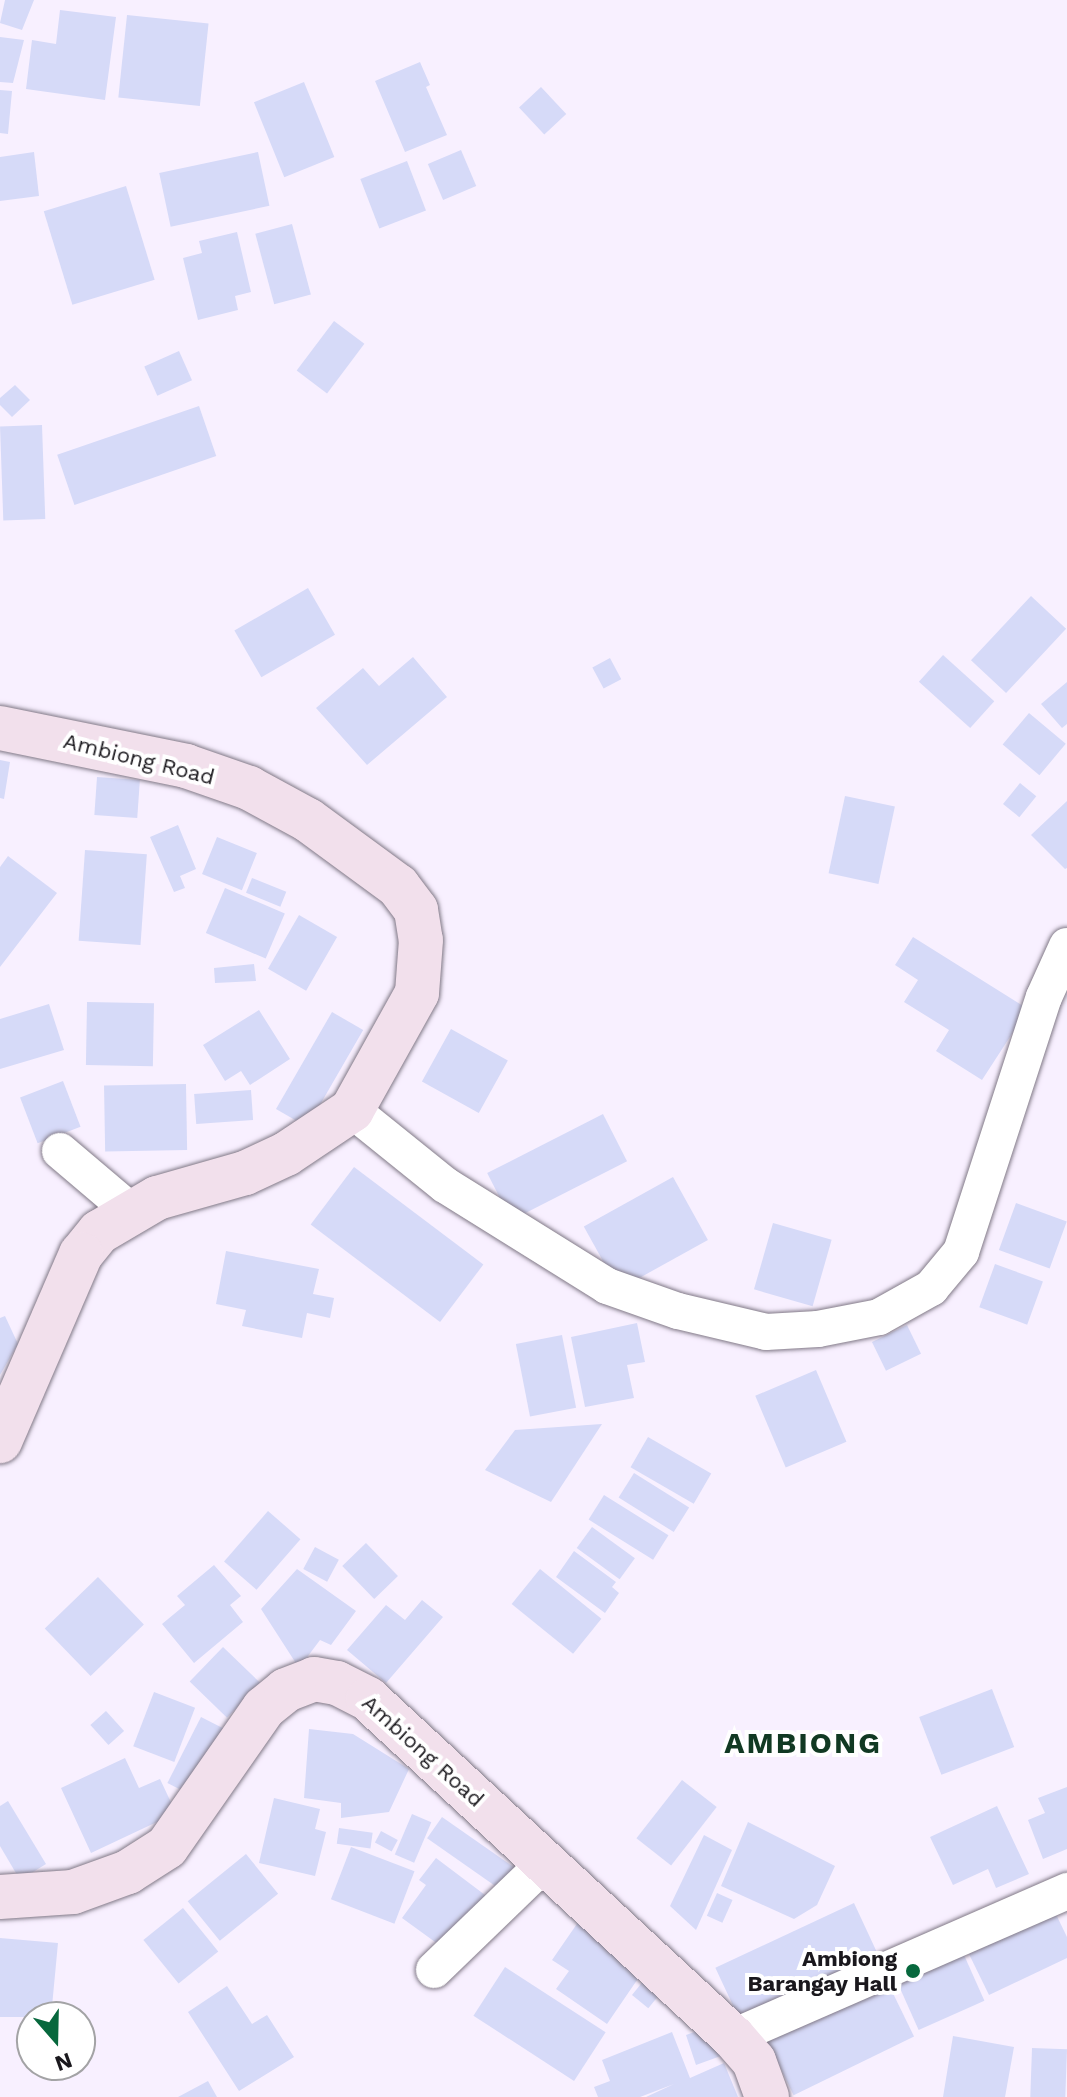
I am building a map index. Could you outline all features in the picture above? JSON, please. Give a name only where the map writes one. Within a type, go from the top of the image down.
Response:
[{"type":"main road","name":"Ambiong Road","points":[[0,728],[172,763],[249,788],[308,820],[398,886],[416,910],[419,924],[417,993],[352,1110],[286,1154],[245,1173],[157,1198],[99,1232],[81,1254],[0,1441]]},
{"type":"main road","name":"Ambiong Road","points":[[0,1897],[73,1892],[128,1872],[167,1847],[264,1708],[286,1690],[314,1679],[337,1683],[368,1699],[733,2037],[754,2061],[767,2097]]},
{"type":"street","points":[[352,1110],[445,1185],[607,1286],[678,1311],[766,1332],[818,1329],[879,1317],[931,1288],[961,1252],[1044,997],[1067,946]]},
{"type":"street","points":[[60,1151],[132,1212]]},
{"type":"street","points":[[434,1970],[546,1862]]},
{"type":"street","points":[[733,2037],[1067,1891]]},
{"type":"building","points":[[5,0],[34,0],[22,30],[0,23]]},
{"type":"building","points":[[60,10],[116,17],[105,100],[26,89],[32,40],[56,44]]},
{"type":"building","points":[[127,15],[209,24],[200,106],[118,98]]},
{"type":"building","points":[[0,37],[24,40],[13,83],[0,82]]},
{"type":"building","points":[[420,62],[430,85],[426,87],[447,135],[405,152],[375,81]]},
{"type":"building","points":[[304,82],[334,157],[284,177],[254,102]]},
{"type":"building","points":[[541,87],[566,114],[544,135],[519,107]]},
{"type":"building","points":[[0,90],[12,91],[8,134],[0,133]]},
{"type":"building","points":[[461,150],[476,186],[443,200],[428,164]]},
{"type":"building","points":[[34,152],[39,196],[0,201],[0,157]]},
{"type":"building","points":[[258,152],[269,206],[171,227],[159,173]]},
{"type":"building","points":[[407,161],[426,210],[379,228],[360,179]]},
{"type":"building","points":[[126,186],[155,280],[72,305],[44,211]]},
{"type":"building","points":[[292,224],[311,295],[274,304],[255,234]]},
{"type":"building","points":[[237,232],[251,292],[235,296],[238,310],[198,320],[183,258],[202,253],[199,241]]},
{"type":"building","points":[[334,321],[364,344],[327,393],[297,371]]},
{"type":"building","points":[[179,351],[192,380],[157,396],[144,366]]},
{"type":"building","points":[[15,385],[30,400],[12,417],[0,405],[0,398]]},
{"type":"building","points":[[199,406],[216,456],[74,505],[57,455]]},
{"type":"building","points":[[42,425],[45,519],[3,520],[0,426]]},
{"type":"building","points":[[308,588],[335,635],[261,677],[234,630]]},
{"type":"building","points":[[1031,596],[1066,629],[1006,693],[971,660]]},
{"type":"building","points":[[943,655],[994,701],[970,728],[919,682]]},
{"type":"building","points":[[413,657],[447,697],[367,765],[316,708],[363,668],[379,686]]},
{"type":"building","points":[[610,658],[621,679],[604,689],[592,667]]},
{"type":"building","points":[[1067,682],[1067,724],[1062,728],[1041,704]]},
{"type":"building","points":[[1029,713],[1066,744],[1039,775],[1003,744]]},
{"type":"building","points":[[0,760],[10,762],[4,799],[0,798]]},
{"type":"building","points":[[97,777],[140,780],[137,818],[94,815]]},
{"type":"building","points":[[1020,783],[1036,796],[1019,817],[1003,804]]},
{"type":"building","points":[[845,796],[895,807],[878,884],[829,873]]},
{"type":"building","points":[[1067,801],[1067,868],[1065,869],[1031,835]]},
{"type":"building","points":[[178,825],[196,869],[180,876],[185,888],[174,892],[150,837]]},
{"type":"building","points":[[217,837],[257,853],[242,890],[202,874]]},
{"type":"building","points":[[85,850],[147,854],[141,945],[79,941]]},
{"type":"building","points":[[8,856],[57,893],[0,967],[0,867]]},
{"type":"building","points":[[252,878],[286,892],[280,907],[246,893]]},
{"type":"building","points":[[225,888],[285,913],[266,959],[206,933]]},
{"type":"building","points":[[299,915],[337,937],[306,991],[268,969]]},
{"type":"building","points":[[913,937],[1028,1009],[982,1080],[936,1051],[949,1030],[904,1002],[918,980],[895,965]]},
{"type":"building","points":[[254,964],[256,981],[215,983],[214,968]]},
{"type":"building","points":[[87,1002],[154,1003],[153,1066],[86,1065]]},
{"type":"building","points":[[49,1004],[64,1050],[0,1069],[0,1019]]},
{"type":"building","points":[[259,1010],[290,1059],[250,1085],[241,1071],[225,1081],[203,1045]]},
{"type":"building","points":[[332,1012],[363,1030],[307,1127],[276,1109]]},
{"type":"building","points":[[451,1029],[508,1061],[479,1113],[422,1081]]},
{"type":"building","points":[[63,1081],[81,1127],[38,1143],[20,1097]]},
{"type":"building","points":[[186,1084],[187,1150],[105,1151],[104,1085]]},
{"type":"building","points":[[251,1090],[253,1120],[196,1124],[194,1094]]},
{"type":"building","points":[[603,1114],[627,1161],[511,1220],[487,1173]]},
{"type":"building","points":[[354,1167],[483,1264],[440,1322],[311,1225]]},
{"type":"building","points":[[673,1177],[708,1240],[619,1289],[584,1226]]},
{"type":"building","points":[[1016,1203],[1067,1221],[1050,1268],[999,1250]]},
{"type":"building","points":[[773,1223],[832,1240],[813,1306],[754,1289]]},
{"type":"building","points":[[226,1251],[319,1269],[313,1294],[334,1298],[330,1318],[307,1313],[302,1338],[242,1326],[246,1310],[216,1304]]},
{"type":"building","points":[[995,1264],[1043,1281],[1027,1325],[979,1307]]},
{"type":"building","points":[[5,1316],[18,1344],[0,1375],[0,1318]]},
{"type":"building","points":[[637,1323],[645,1362],[627,1365],[634,1398],[585,1407],[571,1337]]},
{"type":"building","points":[[907,1325],[921,1354],[886,1371],[872,1342]]},
{"type":"building","points":[[562,1335],[576,1408],[530,1417],[516,1344]]},
{"type":"building","points":[[816,1370],[846,1442],[786,1468],[755,1396]]},
{"type":"building","points":[[602,1424],[551,1502],[485,1470],[515,1430]]},
{"type":"building","points":[[648,1437],[711,1474],[694,1504],[630,1467]]},
{"type":"building","points":[[634,1473],[689,1507],[674,1532],[619,1498]]},
{"type":"building","points":[[604,1495],[668,1535],[653,1560],[589,1520]]},
{"type":"building","points":[[268,1511],[300,1539],[256,1590],[224,1562]]},
{"type":"building","points":[[592,1527],[635,1558],[620,1579],[577,1548]]},
{"type":"building","points":[[366,1543],[398,1576],[374,1599],[342,1566]]},
{"type":"building","points":[[315,1547],[339,1560],[327,1582],[303,1569]]},
{"type":"building","points":[[574,1551],[616,1582],[612,1587],[619,1593],[605,1613],[556,1577]]},
{"type":"building","points":[[214,1565],[241,1596],[230,1605],[243,1622],[194,1663],[162,1624],[185,1605],[177,1596]]},
{"type":"building","points":[[297,1569],[356,1611],[331,1645],[320,1640],[299,1668],[261,1609]]},
{"type":"building","points":[[540,1569],[601,1619],[573,1654],[512,1604]]},
{"type":"building","points":[[98,1577],[144,1624],[91,1676],[45,1628]]},
{"type":"building","points":[[422,1600],[443,1617],[386,1683],[347,1650],[386,1605],[405,1620]]},
{"type":"building","points":[[223,1647],[260,1683],[227,1718],[190,1682]]},
{"type":"building","points":[[992,1689],[1014,1747],[941,1775],[919,1717]]},
{"type":"building","points":[[154,1692],[195,1708],[174,1762],[133,1746]]},
{"type":"building","points":[[106,1711],[124,1731],[108,1745],[90,1725]]},
{"type":"building","points":[[201,1717],[225,1729],[191,1795],[167,1783]]},
{"type":"building","points":[[309,1729],[353,1734],[409,1769],[389,1812],[341,1818],[341,1803],[304,1798]]},
{"type":"building","points":[[125,1758],[139,1788],[160,1779],[176,1813],[91,1853],[61,1788]]},
{"type":"building","points":[[682,1780],[717,1807],[671,1865],[636,1838]]},
{"type":"building","points":[[1067,1787],[1067,1849],[1043,1859],[1028,1820],[1045,1813],[1038,1798]]},
{"type":"building","points":[[274,1798],[320,1809],[315,1829],[326,1832],[315,1876],[259,1863]]},
{"type":"building","points":[[8,1801],[46,1864],[20,1880],[0,1846],[0,1806]]},
{"type":"building","points":[[997,1806],[1029,1874],[996,1888],[988,1869],[953,1885],[930,1837]]},
{"type":"building","points":[[412,1814],[431,1822],[414,1863],[395,1855]]},
{"type":"building","points":[[442,1817],[520,1871],[505,1893],[427,1838]]},
{"type":"building","points":[[748,1822],[835,1866],[817,1905],[794,1919],[721,1886]]},
{"type":"building","points":[[339,1828],[373,1833],[370,1849],[337,1844]]},
{"type":"building","points":[[381,1831],[398,1840],[392,1851],[375,1842]]},
{"type":"building","points":[[704,1835],[732,1850],[696,1930],[670,1906]]},
{"type":"building","points":[[351,1847],[414,1871],[394,1924],[331,1899]]},
{"type":"building","points":[[246,1854],[278,1894],[220,1941],[188,1901]]},
{"type":"building","points":[[436,1858],[489,1898],[442,1947],[402,1918],[426,1885],[419,1880]]},
{"type":"building","points":[[717,1893],[733,1900],[722,1923],[707,1916]]},
{"type":"building","points":[[854,1903],[878,1955],[739,2019],[715,1968]]},
{"type":"building","points":[[1052,1906],[1067,1937],[1067,1958],[989,1995],[966,1948]]},
{"type":"building","points":[[183,1908],[218,1952],[179,1984],[143,1940]]},
{"type":"building","points":[[581,1918],[648,1964],[607,2024],[556,1989],[569,1971],[552,1960]]},
{"type":"building","points":[[0,1938],[58,1943],[53,2001],[16,2001],[16,2017],[0,2017]]},
{"type":"building","points":[[960,1946],[984,2001],[919,2030],[894,1975]]},
{"type":"building","points":[[505,1967],[606,2032],[574,2081],[473,2016]]},
{"type":"building","points":[[649,1974],[665,1987],[648,2008],[632,1995]]},
{"type":"building","points":[[886,1979],[914,2037],[794,2095],[766,2038]]},
{"type":"building","points":[[227,1986],[252,2024],[267,2015],[294,2057],[239,2091],[188,2012]]},
{"type":"building","points":[[709,2027],[729,2053],[696,2065],[686,2035]]},
{"type":"building","points":[[672,2032],[690,2078],[724,2063],[738,2097],[646,2097],[674,2084],[640,2097],[598,2097],[594,2087],[610,2081],[602,2060]]},
{"type":"building","points":[[953,2036],[1014,2047],[1005,2097],[943,2097]]},
{"type":"building","points":[[1032,2048],[1067,2049],[1065,2097],[1030,2097]]},
{"type":"building","points":[[208,2081],[217,2097],[178,2097]]},
{"type":"place","name":"Ambiong Barangay Hall","points":[[913,1971]]},
{"type":"district","name":"AMBIONG","points":[[803,1743]]}]
